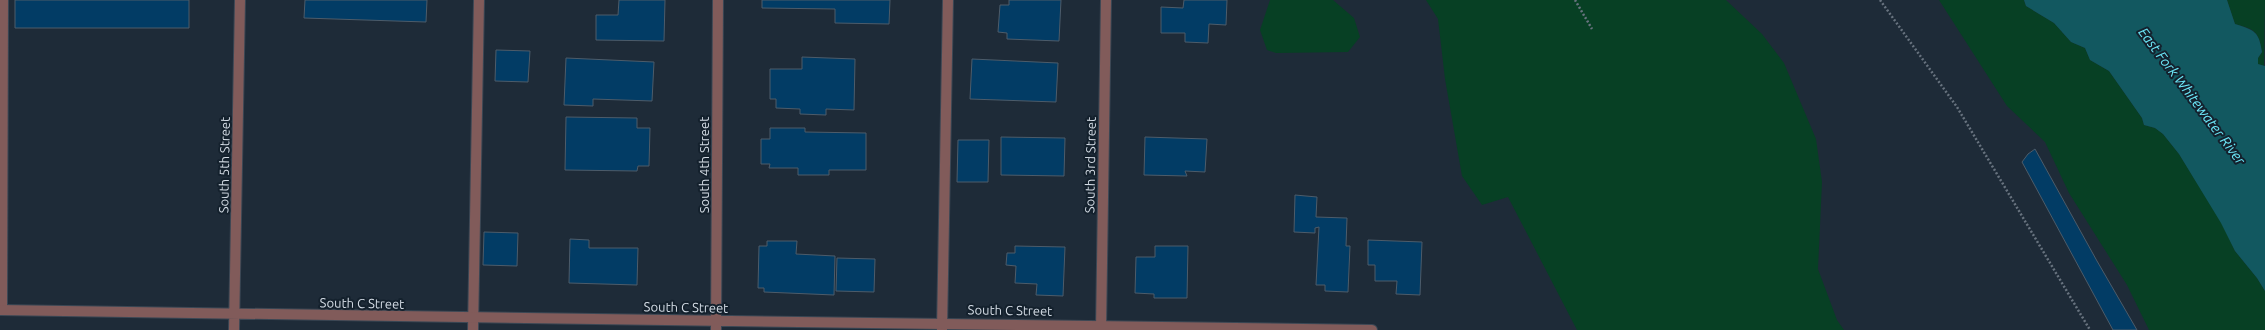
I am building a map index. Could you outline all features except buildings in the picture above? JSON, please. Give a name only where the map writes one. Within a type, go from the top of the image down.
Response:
[{"type":"street","points":[[1,310],[3,0]]},
{"type":"street","name":"South 5th Street","points":[[234,330],[240,0]]},
{"type":"street","points":[[474,330],[479,0]]},
{"type":"street","name":"South 4th Street","points":[[716,325],[718,0]]},
{"type":"street","points":[[942,326],[948,0]]},
{"type":"street","name":"South 3rd Street","points":[[1101,327],[1106,0]]},
{"type":"street","name":"South C Street","points":[[1,310],[234,315],[474,317],[716,325],[1372,330]]},
{"type":"path","points":[[1575,0],[1592,29]]},
{"type":"path","points":[[1880,0],[1957,107],[2090,330]]},
{"type":"shaded area","points":[[1270,0],[1333,0],[1354,18],[1360,37],[1348,52],[1276,53],[1267,50],[1260,30]]},
{"type":"shaded area","points":[[1426,0],[1726,0],[1762,34],[1784,63],[1816,139],[1822,182],[1818,269],[1837,320],[1844,330],[1577,330],[1508,197],[1482,205],[1462,176],[1445,79],[1438,19]]},
{"type":"shaded area","points":[[1939,0],[2024,0],[2026,6],[2054,23],[2071,42],[2085,48],[2090,60],[2109,71],[2142,118],[2144,125],[2155,128],[2163,134],[2179,154],[2222,223],[2235,251],[2257,278],[2265,291],[2265,330],[2149,330],[2127,285],[2069,193],[2045,142],[2007,106]]},
{"type":"shaded area","points":[[2227,0],[2265,0],[2264,66],[2258,64],[2258,58],[2262,52],[2257,35],[2247,28],[2235,24]]},
{"type":"water","name":"East Fork Whitewater River","points":[[2024,0],[2227,0],[2235,24],[2251,30],[2257,35],[2262,52],[2258,58],[2258,64],[2265,66],[2265,291],[2257,278],[2235,251],[2221,223],[2179,154],[2163,134],[2155,128],[2144,125],[2142,118],[2109,71],[2090,60],[2085,48],[2071,42],[2054,23],[2026,6]]}]
